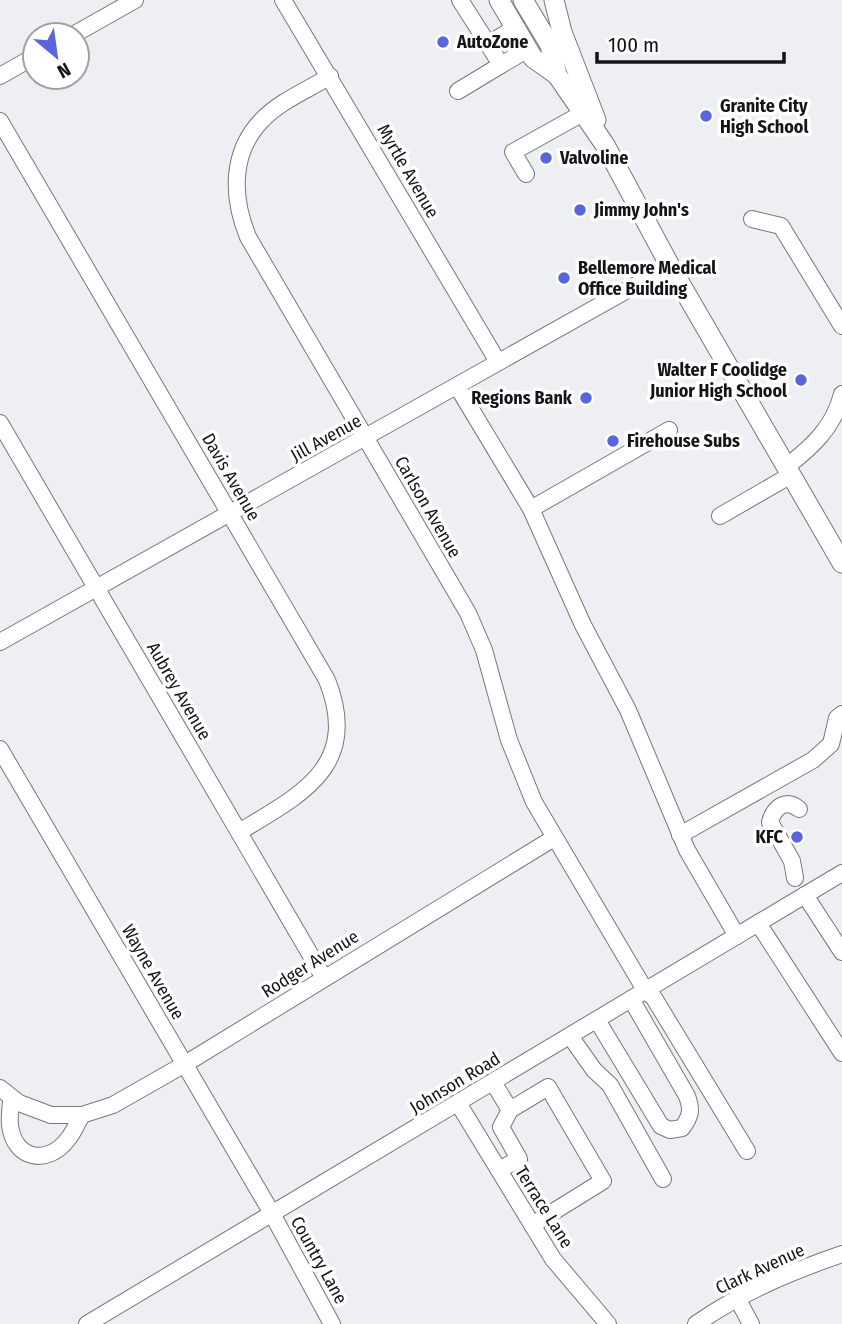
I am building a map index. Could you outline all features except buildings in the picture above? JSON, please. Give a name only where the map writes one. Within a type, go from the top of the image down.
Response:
[{"type":"main road","points":[[499,0],[533,58],[557,75],[605,145],[670,266],[842,563]]},
{"type":"main road","points":[[523,0],[550,45],[557,75]]},
{"type":"main road","points":[[554,0],[562,32],[605,145]]},
{"type":"street","points":[[91,25],[135,0]]},
{"type":"street","name":"Myrtle Avenue","points":[[283,0],[498,362]]},
{"type":"street","points":[[460,0],[501,65]]},
{"type":"street","points":[[488,44],[516,28]]},
{"type":"street","points":[[458,91],[528,49]]},
{"type":"street","points":[[0,76],[21,64]]},
{"type":"street","name":"Carlson Avenue","points":[[330,76],[273,110],[250,135],[238,166],[237,201],[248,237],[468,613],[484,650],[521,773],[554,838],[645,990],[654,998],[747,1151]]},
{"type":"street","points":[[526,174],[513,152],[583,113]]},
{"type":"street","name":"Davis Avenue","points":[[0,121],[327,680],[337,712],[331,756],[313,782],[294,798],[239,832]]},
{"type":"street","points":[[752,219],[781,226],[842,326]]},
{"type":"street","name":"Jill Avenue","points":[[0,642],[670,266]]},
{"type":"street","points":[[457,386],[531,509],[583,625],[628,710],[680,835],[737,936]]},
{"type":"street","points":[[720,516],[788,471],[832,424],[842,394]]},
{"type":"street","name":"Aubrey Avenue","points":[[0,424],[324,978]]},
{"type":"street","points":[[531,509],[669,430]]},
{"type":"street","points":[[680,835],[824,751],[831,744],[837,718],[842,714]]},
{"type":"street","name":"Wayne Avenue","points":[[0,749],[272,1215]]},
{"type":"street","points":[[795,878],[792,861],[770,822],[772,814],[785,803],[792,803],[799,809]]},
{"type":"street","name":"Rodger Avenue","points":[[6,1093],[34,1110],[51,1115],[82,1115],[113,1105],[185,1064],[554,838]]},
{"type":"street","name":"Johnson Road","points":[[88,1324],[645,990],[841,876]]},
{"type":"street","points":[[805,895],[842,952]]},
{"type":"street","points":[[758,923],[842,1053]]},
{"type":"street","points":[[597,1020],[661,1126],[670,1130],[682,1128],[690,1117],[691,1108],[687,1096],[631,999]]},
{"type":"street","points":[[570,1036],[594,1070],[610,1086],[663,1179]]},
{"type":"street","points":[[494,1082],[510,1110]]},
{"type":"street","points":[[499,1170],[519,1159],[501,1127],[510,1110],[548,1087],[603,1181],[532,1224]]},
{"type":"street","name":"Rodger Avenue","points":[[6,1093],[12,1133],[23,1152],[35,1157],[50,1154],[67,1141],[82,1115]]},
{"type":"street","name":"Terrace Lane","points":[[458,1103],[553,1259],[608,1324]]},
{"type":"street","name":"Country Lane","points":[[272,1215],[332,1324]]},
{"type":"street","name":"Clark Avenue","points":[[696,1324],[737,1298],[790,1272],[842,1254]]},
{"type":"street","points":[[737,1298],[751,1324]]},
{"type":"street","points":[[114,1309],[122,1324]]},
{"type":"place","name":"AutoZone","points":[[443,42]]},
{"type":"place","name":"Granite City High School","points":[[706,116]]},
{"type":"place","name":"Valvoline","points":[[546,158]]},
{"type":"place","name":"Jimmy John's","points":[[580,210]]},
{"type":"place","name":"Bellemore Medical Office Building","points":[[564,278]]},
{"type":"place","name":"Walter F Coolidge Junior High School","points":[[801,380]]},
{"type":"place","name":"Regions Bank","points":[[586,398]]},
{"type":"place","name":"Firehouse Subs","points":[[613,441]]},
{"type":"place","name":"KFC","points":[[797,837]]}]
